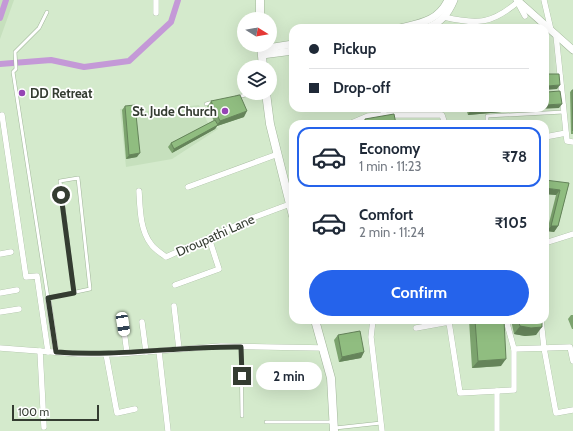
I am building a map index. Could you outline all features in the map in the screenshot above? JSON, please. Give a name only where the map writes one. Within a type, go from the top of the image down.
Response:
[{"type":"main road","points":[[260,0],[260,12]]},
{"type":"main road","points":[[267,100],[270,124],[289,200]]},
{"type":"main road","points":[[316,324],[330,378],[334,427]]},
{"type":"street","points":[[156,0],[156,13]]},
{"type":"street","points":[[414,24],[438,16],[448,0]]},
{"type":"street","points":[[437,24],[444,17],[454,0]]},
{"type":"street","points":[[544,0],[554,33],[559,92],[564,112],[567,142],[573,142]]},
{"type":"street","points":[[444,17],[468,22],[487,20],[500,16],[518,1]]},
{"type":"street","points":[[518,1],[544,24]]},
{"type":"street","points":[[518,1],[525,16]]},
{"type":"street","points":[[549,29],[573,50]]},
{"type":"street","points":[[277,47],[289,45]]},
{"type":"street","points":[[277,50],[289,51]]},
{"type":"street","points":[[2,114],[26,277],[37,276],[48,352]]},
{"type":"street","points":[[358,120],[368,116],[384,115],[442,115],[444,120]]},
{"type":"street","points":[[549,136],[566,133]]},
{"type":"street","points":[[188,187],[278,154]]},
{"type":"street","name":"Droupathi Lane","points":[[139,191],[142,222],[146,234],[151,244],[166,256],[210,238],[255,216],[289,204]]},
{"type":"street","points":[[549,242],[573,234]]},
{"type":"street","points":[[176,285],[219,269],[210,238]]},
{"type":"street","points":[[0,254],[11,252]]},
{"type":"street","points":[[0,293],[17,290]]},
{"type":"street","points":[[48,298],[56,352]]},
{"type":"street","points":[[174,306],[179,349]]},
{"type":"street","points":[[0,312],[19,309]]},
{"type":"street","points":[[142,322],[146,352]]},
{"type":"street","points":[[123,324],[127,353]]},
{"type":"street","points":[[373,324],[371,337],[382,431]]},
{"type":"street","points":[[416,328],[438,324]]},
{"type":"street","points":[[449,324],[460,393],[514,390],[514,349],[507,324]]},
{"type":"street","points":[[541,324],[544,348],[556,413],[573,410]]},
{"type":"street","points":[[0,348],[48,352],[106,354],[179,349],[241,347],[323,348]]},
{"type":"street","points":[[514,349],[570,347],[573,361]]},
{"type":"street","points":[[40,351],[44,427]]},
{"type":"street","points":[[159,351],[168,431]]},
{"type":"street","points":[[106,354],[117,413],[135,409]]},
{"type":"street","points":[[497,391],[497,431]]},
{"type":"lane","points":[[47,12],[39,28],[15,52],[16,66],[13,74],[48,298],[74,293],[90,289],[78,178],[60,181],[74,293]]},
{"type":"lane","points":[[206,104],[220,101]]},
{"type":"lane","points":[[487,120],[487,116],[564,112]]},
{"type":"lane","points":[[241,347],[242,416]]},
{"type":"lane","points":[[266,422],[334,427],[381,423]]},
{"type":"shaded area","points":[[0,0],[14,0],[0,39]]},
{"type":"shaded area","points":[[199,105],[208,123],[214,123],[218,129],[172,159],[126,167],[120,109],[134,108],[139,112]]},
{"type":"building","points":[[549,74],[559,74],[560,85],[549,86]]},
{"type":"building","points":[[572,90],[573,90],[573,131]]},
{"type":"building","points":[[560,91],[562,104],[549,105],[549,92]]},
{"type":"building","name":"St. Jude Church","points":[[237,96],[237,100],[242,100],[247,111],[220,121],[211,101]]},
{"type":"building","points":[[135,105],[140,153],[129,155],[125,106]]},
{"type":"building","points":[[394,114],[395,120],[365,120]]},
{"type":"building","points":[[215,120],[218,125],[174,149],[171,143]]},
{"type":"building","points":[[549,180],[569,183],[558,226],[551,226],[560,190],[549,189]]},
{"type":"building","points":[[475,324],[504,324],[506,359],[478,361]]},
{"type":"building","points":[[519,324],[542,324],[542,327],[531,328],[520,326]]},
{"type":"building","points":[[360,331],[364,352],[342,357],[338,335]]},
{"type":"waterway","points":[[0,18],[6,0]]},
{"type":"waterway","points":[[0,64],[51,60],[84,67],[129,61],[171,22],[178,0]]},
{"type":"place","name":"DD Retreat","points":[[22,93]]},
{"type":"place","name":"St. Jude Church","points":[[225,111]]},
{"type":"route","points":[[61,195],[74,293],[48,298],[56,352],[78,354],[118,354],[221,346],[241,347],[242,376]]}]
